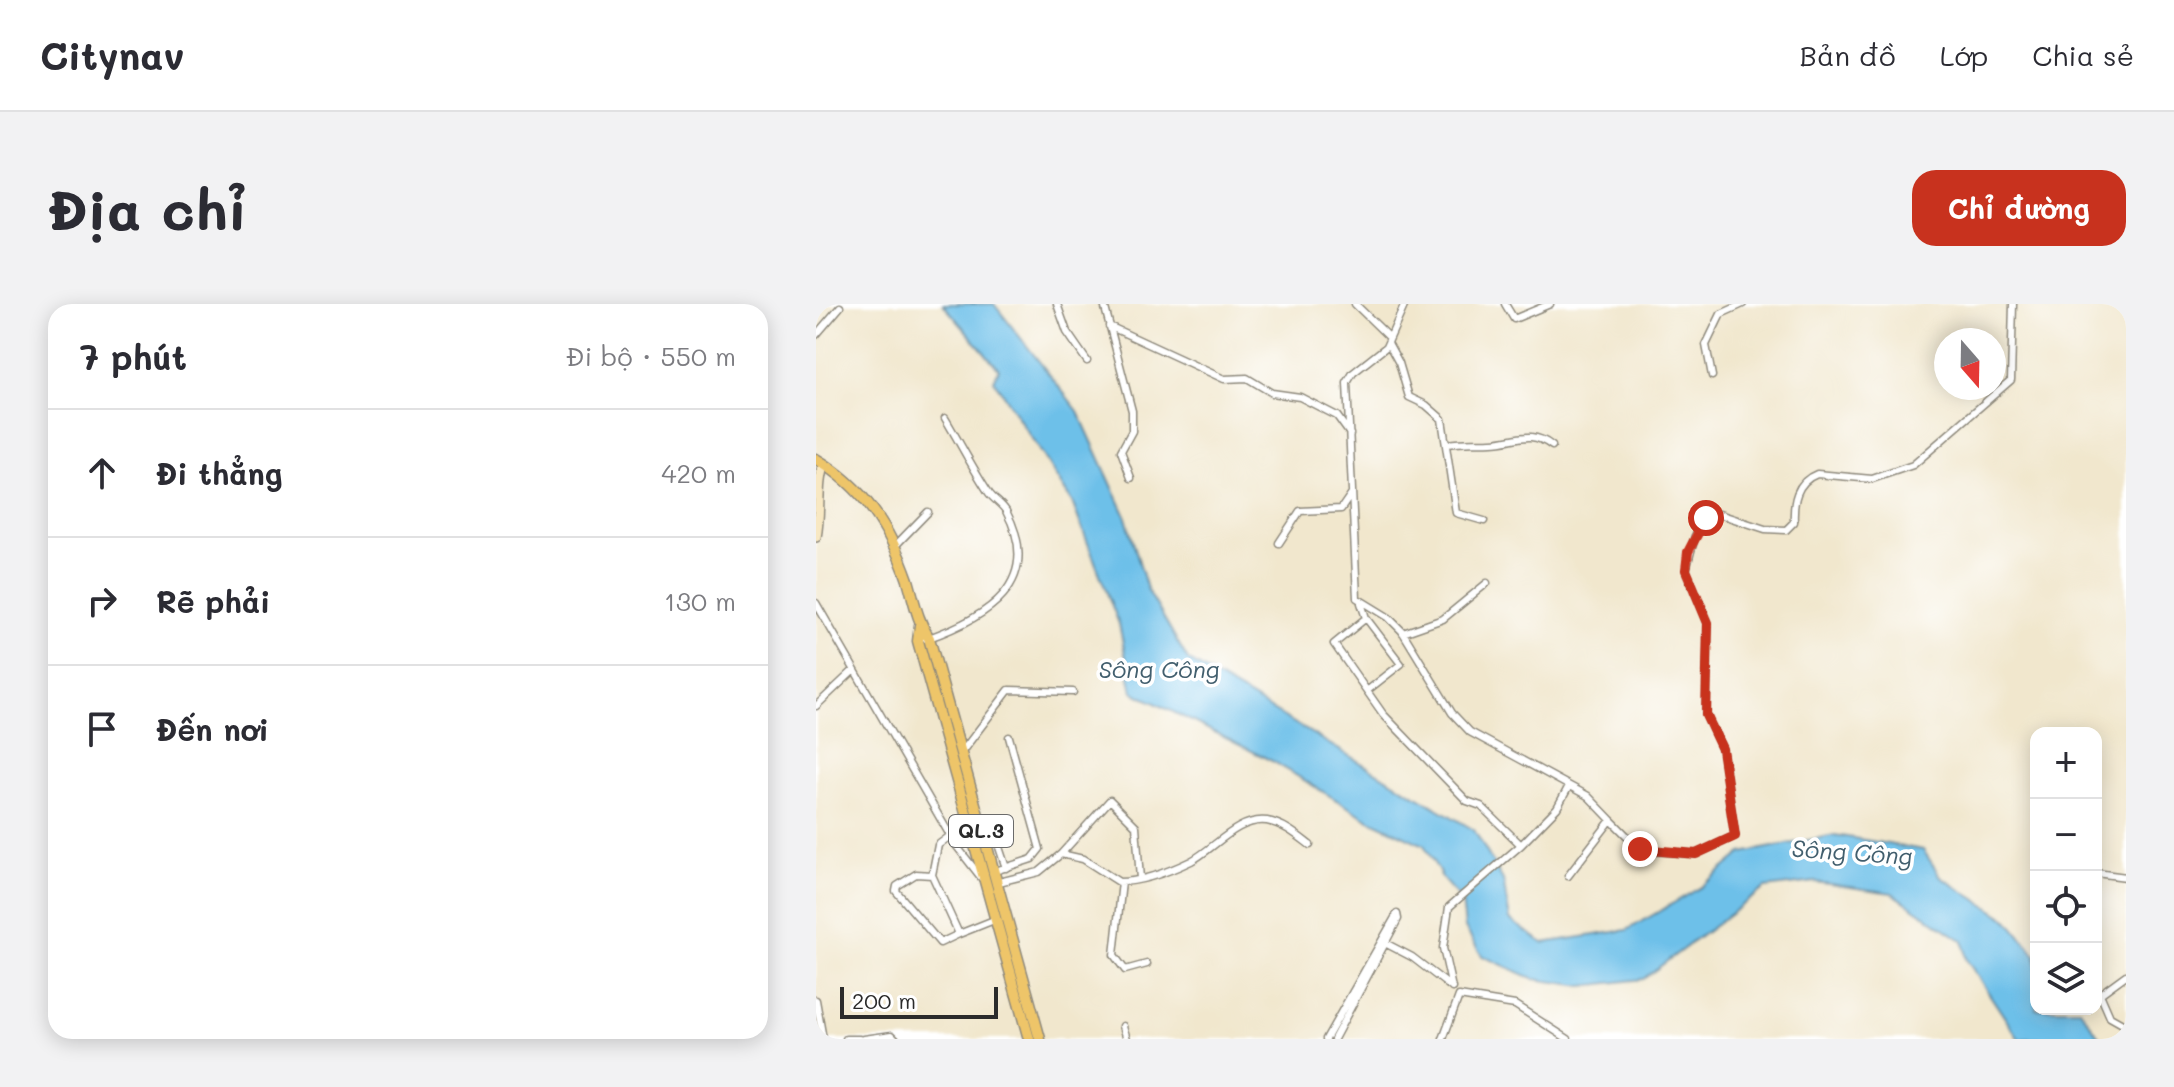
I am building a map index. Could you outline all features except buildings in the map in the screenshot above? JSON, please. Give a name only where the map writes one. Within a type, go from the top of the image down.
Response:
[{"type":"highway","name":"QL.3","points":[[820,462],[862,493],[895,546],[1040,1039]]},
{"type":"highway","name":"QL.3","points":[[923,640],[960,754],[991,878],[994,920],[1029,1039]]},
{"type":"main road","points":[[816,537],[821,508],[817,480],[820,462]]},
{"type":"street","points":[[1057,304],[1064,326],[1087,361]]},
{"type":"street","points":[[1104,304],[1132,411],[1132,431],[1121,451],[1131,478]]},
{"type":"street","points":[[1355,304],[1389,341],[1409,397],[1436,412],[1442,419],[1456,513],[1484,521]]},
{"type":"street","points":[[1368,690],[1401,664],[1366,618],[1357,598],[1347,383],[1389,341],[1405,304]]},
{"type":"street","points":[[1505,304],[1514,319],[1550,304]]},
{"type":"street","points":[[1716,304],[1723,314]]},
{"type":"street","points":[[1712,376],[1706,345],[1723,314],[1743,304]]},
{"type":"street","points":[[1361,603],[1388,617],[1403,633],[1452,713],[1470,732],[1594,800],[1640,849],[1696,854],[1735,836],[1722,749],[1706,715],[1708,623],[1686,570],[1688,552],[1706,518],[1713,512],[1746,524],[1786,530],[1794,522],[1796,494],[1809,477],[1817,474],[1872,479],[1913,465],[2011,380],[2013,304]]},
{"type":"street","points":[[816,335],[840,307]]},
{"type":"street","points":[[1109,326],[1224,379],[1247,378],[1272,393],[1300,397],[1337,416],[1350,434]]},
{"type":"street","points":[[923,640],[984,614],[1012,583],[1019,564],[1016,538],[1005,510],[990,495],[945,418]]},
{"type":"street","points":[[1448,444],[1467,440],[1493,442],[1527,435],[1552,446]]},
{"type":"street","points":[[1279,543],[1300,511],[1341,509],[1352,493]]},
{"type":"street","points":[[895,546],[928,512]]},
{"type":"street","points":[[1403,633],[1443,619],[1487,583]]},
{"type":"street","points":[[816,603],[950,836],[991,878]]},
{"type":"street","points":[[1366,618],[1333,643],[1383,714],[1450,786],[1467,801],[1481,806],[1521,845]]},
{"type":"street","points":[[816,706],[854,670]]},
{"type":"street","points":[[960,754],[1009,690],[1073,692]]},
{"type":"street","points":[[991,878],[1006,868],[1032,859],[1040,849],[1009,737]]},
{"type":"street","points":[[1452,988],[1443,948],[1445,917],[1451,905],[1521,845],[1557,808],[1569,786]]},
{"type":"street","points":[[991,878],[1039,872],[1061,854],[1110,800],[1136,826],[1140,879]]},
{"type":"street","points":[[1568,876],[1611,820]]},
{"type":"street","points":[[1061,854],[1083,859],[1122,882],[1140,879],[1189,861],[1245,824],[1259,821],[1281,825],[1310,845]]},
{"type":"street","points":[[991,823],[1006,868]]},
{"type":"street","points":[[950,836],[938,845],[932,875],[959,934]]},
{"type":"street","points":[[2102,874],[2126,877]]},
{"type":"street","points":[[932,875],[910,876],[897,886],[898,895],[935,942],[944,942],[994,920]]},
{"type":"street","points":[[1122,882],[1114,955],[1125,970],[1147,964]]},
{"type":"street","points":[[1326,1039],[1397,914],[1398,919],[1334,1039]]},
{"type":"street","points":[[1385,943],[1412,957],[1459,996],[1515,1005],[1568,1039]]},
{"type":"street","points":[[2126,975],[2100,994],[2110,1017],[2126,1026]]},
{"type":"street","points":[[1443,1039],[1459,996]]},
{"type":"street","points":[[816,1000],[823,1039]]},
{"type":"street","points":[[1123,1026],[1127,1039]]},
{"type":"street","points":[[846,1039],[889,1035],[896,1039]]},
{"type":"water","name":"Sông Công","points":[[943,304],[994,304],[1078,411],[1125,514],[1147,589],[1188,660],[1474,830],[1503,880],[1510,920],[1543,943],[1627,930],[1701,887],[1742,853],[1835,835],[1923,850],[1941,877],[2007,919],[2030,948],[2030,1015],[2084,1015],[2101,1039],[2019,1039],[1966,959],[1963,941],[1892,893],[1815,882],[1765,888],[1643,979],[1583,986],[1534,979],[1482,956],[1465,928],[1462,901],[1444,881],[1424,845],[1368,819],[1274,762],[1133,692],[1119,624],[1072,502],[994,380],[999,369]]},
{"type":"route","points":[[1640,849],[1696,854],[1735,836],[1722,749],[1706,715],[1706,673],[1710,647],[1708,623],[1686,570],[1688,552],[1706,518]]}]
